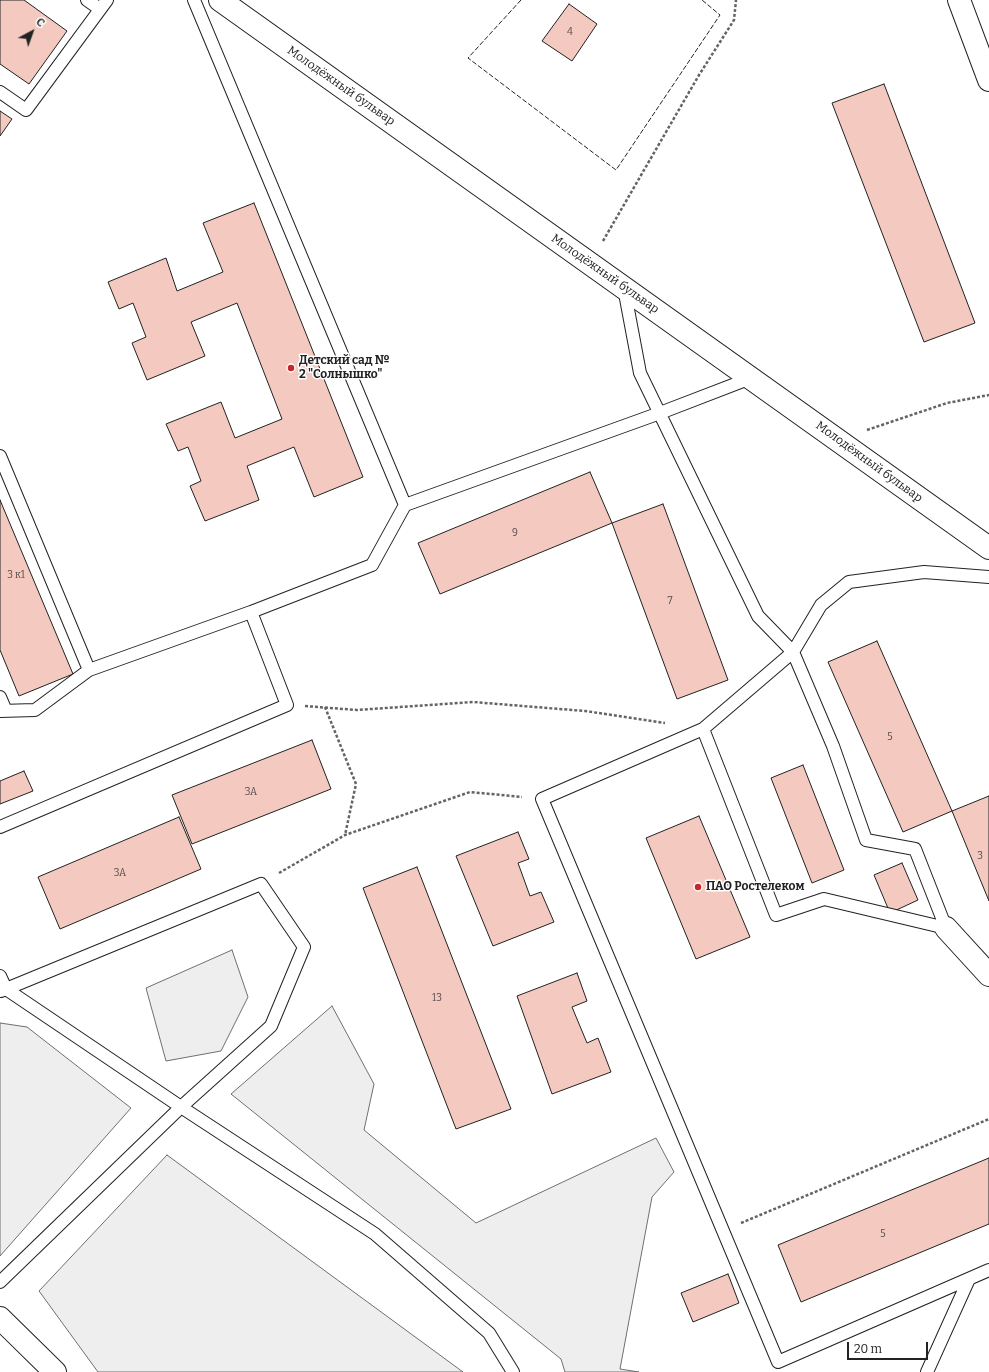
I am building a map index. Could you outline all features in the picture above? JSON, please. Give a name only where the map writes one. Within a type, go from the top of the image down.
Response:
[{"type":"street","name":"Молодёжный бульвар","points":[[220,0],[989,548]]},
{"type":"street","points":[[959,0],[989,80]]},
{"type":"street","points":[[946,928],[989,975]]},
{"type":"street","points":[[0,1318],[56,1372]]},
{"type":"lane","points":[[0,92],[26,110],[104,5],[87,0]]},
{"type":"lane","points":[[194,0],[405,505]]},
{"type":"lane","points":[[623,287],[640,373],[758,616],[793,652],[833,746],[866,840],[915,849],[946,928]]},
{"type":"lane","points":[[0,697],[3,711],[35,710],[89,670],[251,612],[372,565],[405,505],[660,413],[751,378]]},
{"type":"lane","points":[[0,456],[89,670]]},
{"type":"lane","points":[[989,577],[924,572],[849,582],[821,605],[793,652],[703,729],[542,799],[778,1362],[989,1270]]},
{"type":"lane","points":[[0,826],[287,705],[251,612]]},
{"type":"lane","points":[[703,729],[776,915],[824,899],[946,928]]},
{"type":"lane","points":[[0,1282],[181,1107],[271,1026],[304,947],[261,884],[3,990]]},
{"type":"lane","points":[[0,976],[3,990],[375,1234],[489,1333],[513,1372]]},
{"type":"lane","points":[[927,1372],[969,1279]]},
{"type":"path","points":[[590,263],[699,75],[734,20],[736,0]]},
{"type":"path","points":[[838,440],[947,403],[989,395]]},
{"type":"path","points":[[287,705],[357,710],[473,702],[585,711],[703,729]]},
{"type":"path","points":[[325,707],[356,784],[345,835]]},
{"type":"path","points":[[261,884],[345,835],[470,792],[542,799]]},
{"type":"path","points":[[723,1230],[989,1118]]},
{"type":"shaded area","points":[[232,950],[248,997],[221,1051],[166,1061],[146,988]]},
{"type":"shaded area","points":[[332,1006],[374,1084],[364,1130],[476,1223],[656,1138],[674,1172],[652,1197],[620,1369],[639,1372],[565,1372],[561,1359],[231,1094]]},
{"type":"shaded area","points":[[0,1023],[27,1027],[131,1108],[0,1256]]},
{"type":"shaded area","points":[[167,1155],[463,1372],[98,1372],[39,1291]]},
{"type":"building","points":[[0,0],[24,0],[67,31],[29,84],[0,64]]},
{"type":"building","points":[[569,4],[597,24],[572,61],[542,41]]},
{"type":"building","points":[[884,84],[975,323],[924,342],[832,103]]},
{"type":"building","points":[[0,111],[12,119],[0,136]]},
{"type":"building","name":"Детский сад № 2 \"Солнышко\"","points":[[254,203],[363,477],[314,497],[294,447],[247,466],[259,500],[205,521],[190,486],[201,481],[188,447],[178,451],[166,424],[221,402],[235,438],[282,419],[237,303],[191,322],[205,356],[147,380],[132,343],[146,337],[133,303],[119,309],[108,282],[166,258],[177,291],[223,272],[203,223]]},
{"type":"building","points":[[590,472],[612,523],[440,594],[418,543]]},
{"type":"building","points":[[0,500],[73,674],[19,696],[0,650]]},
{"type":"building","points":[[663,504],[728,680],[677,699],[612,523]]},
{"type":"building","points":[[877,641],[952,811],[903,832],[828,662]]},
{"type":"building","points":[[312,740],[331,789],[192,844],[172,795]]},
{"type":"building","points":[[803,765],[844,870],[812,883],[771,778]]},
{"type":"building","points":[[24,771],[33,791],[0,804],[0,781]]},
{"type":"building","points":[[989,796],[989,901],[952,811]]},
{"type":"building","name":"ПАО Ростелеком","points":[[699,816],[750,937],[696,959],[646,838]]},
{"type":"building","points":[[179,817],[201,869],[60,929],[38,877]]},
{"type":"building","points":[[518,832],[529,859],[518,863],[530,896],[541,892],[554,922],[493,946],[456,856]]},
{"type":"building","points":[[902,863],[918,900],[890,913],[874,875]]},
{"type":"building","points":[[417,867],[511,1109],[456,1129],[363,888]]},
{"type":"building","points":[[577,973],[587,1001],[572,1007],[587,1043],[598,1038],[611,1072],[552,1094],[517,996]]},
{"type":"building","points":[[989,1158],[989,1224],[801,1302],[778,1245]]},
{"type":"building","points":[[728,1274],[739,1303],[693,1322],[681,1293]]},
{"type":"fence","points":[[521,0],[468,58],[616,170],[720,15],[702,0]]},
{"type":"place","name":"Детский сад № 2 \"Солнышко\"","points":[[291,368]]},
{"type":"place","name":"ПАО Ростелеком","points":[[698,887]]}]
